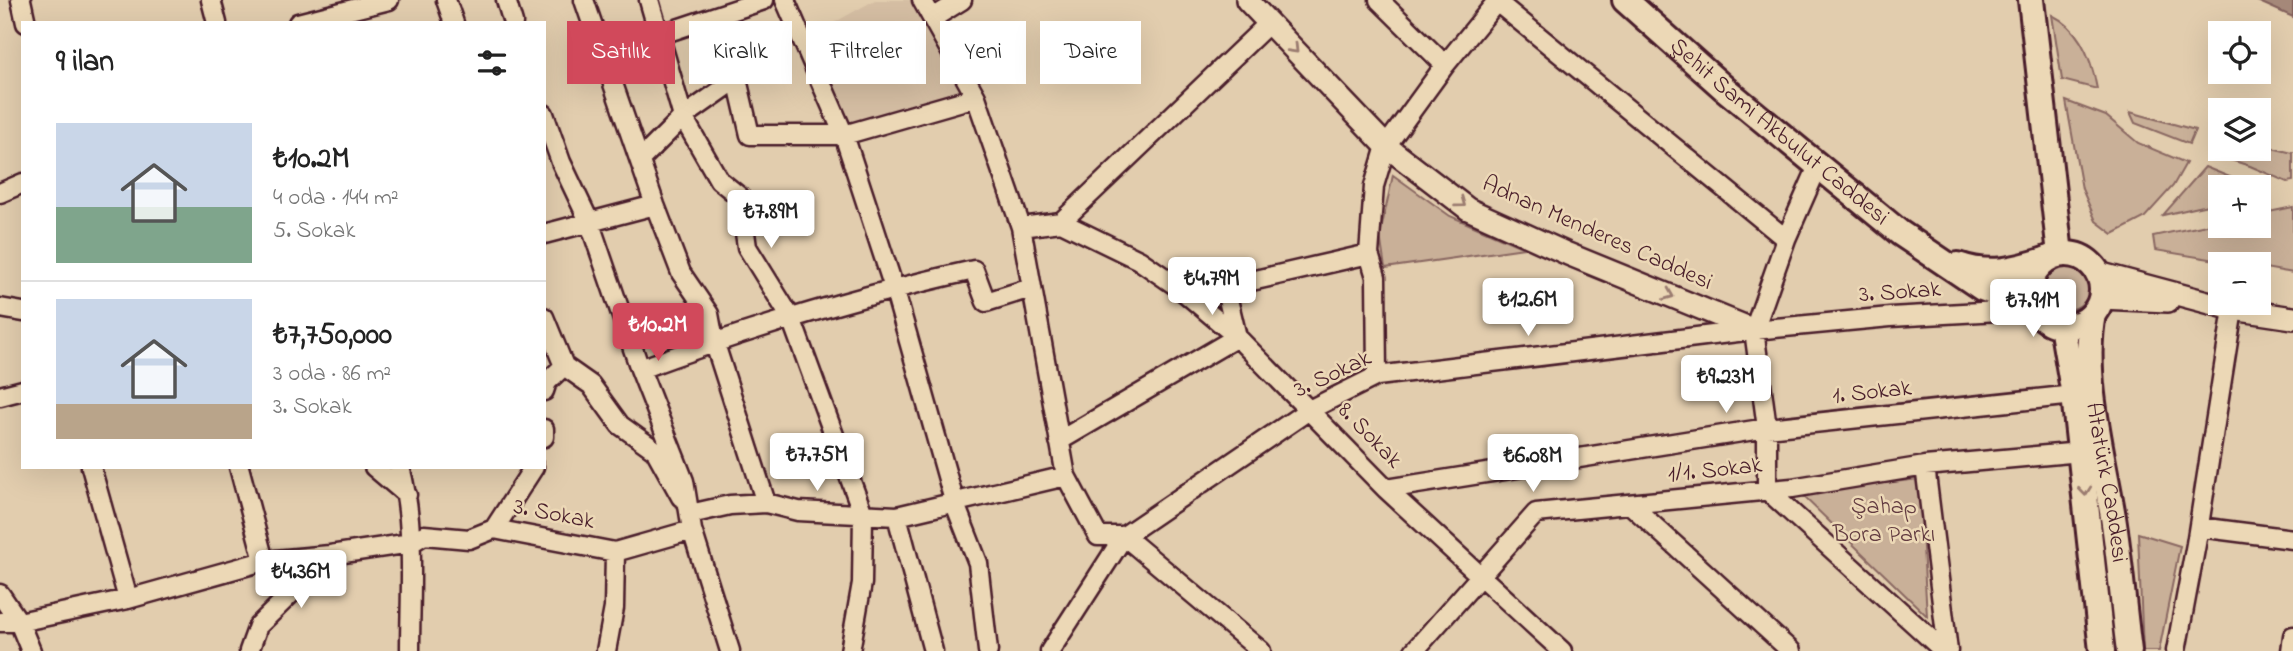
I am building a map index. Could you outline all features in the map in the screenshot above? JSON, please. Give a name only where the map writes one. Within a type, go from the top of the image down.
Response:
[{"type":"main road","name":"Şehit Sami Akbulut Caddesi","points":[[1625,0],[1725,89],[1900,233],[1983,288],[2034,307]]},
{"type":"main road","points":[[2031,0],[2047,260]]},
{"type":"main road","points":[[2071,254],[2092,264],[2098,273],[2102,290],[2097,306],[2084,321],[2074,326],[2062,326],[2040,317],[2030,297],[2029,287],[2032,276],[2047,260],[2071,254]]},
{"type":"main road","name":"Şehit Sami Akbulut Caddesi","points":[[1938,257],[1973,270],[1991,272],[2008,271],[2047,260]]},
{"type":"main road","name":"Atatürk Caddesi","points":[[2097,306],[2088,338],[2092,392],[2113,522],[2129,651]]},
{"type":"main road","name":"Atatürk Caddesi","points":[[2062,326],[2081,452],[2102,651]]},
{"type":"street","points":[[21,0],[26,21]]},
{"type":"street","points":[[211,0],[216,21]]},
{"type":"street","points":[[308,21],[361,10],[388,0]]},
{"type":"street","points":[[446,0],[453,21]]},
{"type":"street","points":[[506,0],[512,21]]},
{"type":"street","points":[[584,0],[681,273],[709,314],[714,341],[766,503]]},
{"type":"street","points":[[649,0],[655,21]]},
{"type":"street","points":[[675,30],[764,0]]},
{"type":"street","points":[[785,0],[844,135],[894,288],[955,504],[978,563],[988,651]]},
{"type":"street","points":[[922,0],[976,97],[1021,226],[1066,476],[1098,536],[1124,536],[1261,651]]},
{"type":"street","points":[[933,18],[962,0]]},
{"type":"street","name":"Adnan Menderes Caddesi","points":[[1247,0],[1386,146],[1468,209],[1568,254],[1754,330]]},
{"type":"street","points":[[1379,0],[1445,65]]},
{"type":"street","points":[[1377,376],[1376,278],[1369,254],[1374,186],[1386,146],[1445,65],[1497,1],[1786,239]]},
{"type":"street","points":[[1021,226],[1061,222],[1269,23]]},
{"type":"street","points":[[640,160],[683,117],[737,79],[750,135],[844,135],[976,97]]},
{"type":"street","points":[[673,84],[683,117],[719,180],[740,197],[747,247],[790,318],[863,514],[862,583],[850,651]]},
{"type":"street","points":[[546,120],[561,162],[589,221],[639,369],[684,481],[691,522],[730,651]]},
{"type":"street","points":[[1818,166],[1786,239],[1754,330],[1767,428],[1767,489],[1946,651]]},
{"type":"street","points":[[0,192],[21,184]]},
{"type":"street","points":[[546,233],[655,205]]},
{"type":"street","name":"8. Sokak","points":[[1061,222],[1139,260],[1178,287],[1237,337],[1386,489],[1562,651]]},
{"type":"street","points":[[1059,441],[1237,337],[1225,287],[1369,254]]},
{"type":"street","points":[[639,369],[714,341],[790,318],[894,288],[974,270],[986,302],[1031,288]]},
{"type":"street","points":[[2098,273],[2208,303]]},
{"type":"street","name":"3. Sokak","points":[[1124,536],[1309,410],[1377,376],[1754,330],[1889,317],[1995,312],[2002,309],[2007,298]]},
{"type":"street","points":[[2097,306],[2208,307]]},
{"type":"street","points":[[0,307],[21,312]]},
{"type":"street","points":[[2176,651],[2199,527],[2222,315]]},
{"type":"street","points":[[2271,315],[2293,318]]},
{"type":"street","points":[[546,322],[565,366],[591,385],[620,425],[655,450],[691,522]]},
{"type":"street","points":[[546,385],[565,366]]},
{"type":"street","points":[[0,396],[21,391]]},
{"type":"street","name":"1. Sokak","points":[[1386,489],[1767,428],[2074,396]]},
{"type":"street","name":"1/1. Sokak","points":[[1415,651],[1536,513],[1792,488],[1925,466],[2081,452]]},
{"type":"street","points":[[1925,466],[1946,651]]},
{"type":"street","points":[[92,469],[128,599]]},
{"type":"street","points":[[240,469],[264,562]]},
{"type":"street","points":[[376,469],[407,495]]},
{"type":"street","points":[[400,469],[407,495],[411,543],[410,651]]},
{"type":"street","points":[[494,529],[533,469]]},
{"type":"street","name":"3. Sokak","points":[[0,622],[19,622],[128,599],[264,562],[411,543],[424,535],[468,539],[494,529],[614,552],[730,505],[766,503],[798,511],[897,516],[1066,476]]},
{"type":"street","points":[[1631,505],[1791,651]]},
{"type":"street","points":[[897,516],[933,651]]},
{"type":"street","points":[[2199,527],[2293,538]]},
{"type":"street","points":[[1050,651],[1124,536]]},
{"type":"street","points":[[606,651],[614,608],[614,552]]},
{"type":"street","points":[[249,651],[258,626],[330,555]]},
{"type":"street","points":[[0,594],[19,622],[31,651]]},
{"type":"street","points":[[2291,651],[2293,636]]},
{"type":"shaded area","points":[[875,0],[912,0],[924,21],[837,21]]},
{"type":"shaded area","points":[[2255,0],[2293,0],[2293,17]]},
{"type":"shaded area","points":[[926,25],[940,49],[940,84],[960,84],[963,90],[849,124],[831,84],[926,84]]},
{"type":"green space","points":[[2052,15],[2071,28],[2084,46],[2097,89],[2062,80]]},
{"type":"green space","points":[[2066,101],[2106,116],[2138,143],[2186,163],[2173,186],[2144,218],[2113,234],[2096,221],[2082,189]]},
{"type":"green space","points":[[2130,112],[2195,130],[2189,144],[2135,123]]},
{"type":"green space","points":[[2271,148],[2293,153],[2293,181],[2287,182],[2234,161],[2271,161]]},
{"type":"green space","points":[[2205,167],[2225,175],[2208,175],[2208,205],[2163,215]]},
{"type":"green space","points":[[1393,175],[1450,216],[1524,248],[1385,268],[1380,235]]},
{"type":"green space","points":[[2293,207],[2293,273],[2271,269],[2271,252],[2208,252],[2208,259],[2155,250],[2153,236],[2208,225],[2208,238],[2271,238],[2271,212]]},
{"type":"green space","points":[[2066,262],[2083,269],[2090,286],[2083,303],[2066,310],[2049,303],[2042,286],[2049,269]]},
{"type":"green space","name":"Şahap Bora Parkı","points":[[1919,479],[1927,616],[1800,493]]},
{"type":"green space","points":[[2138,533],[2180,546],[2159,651],[2143,651]]}]
